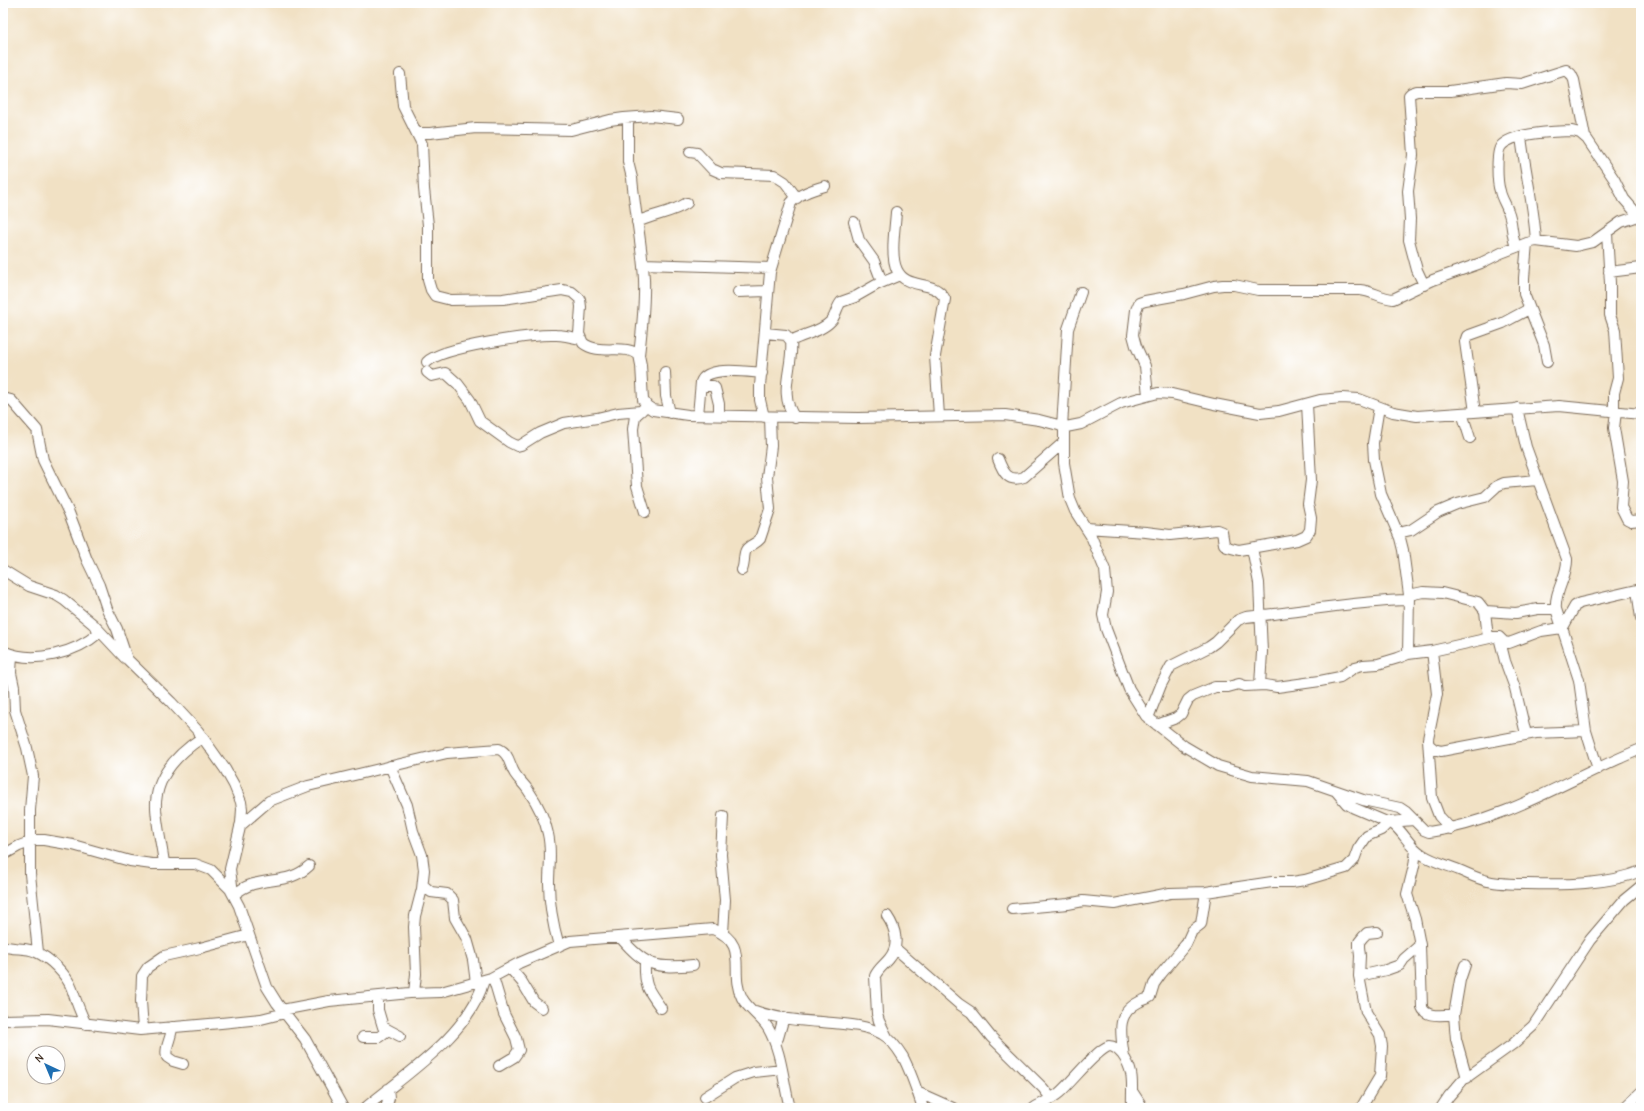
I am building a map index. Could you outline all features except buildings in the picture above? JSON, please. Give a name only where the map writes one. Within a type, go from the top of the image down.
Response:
[{"type":"street","points":[[1424,285],[1417,270],[1409,240],[1410,219],[1408,191],[1413,155],[1411,114],[1408,99],[1411,93],[1417,91],[1450,91],[1502,83],[1522,84],[1566,70],[1571,74],[1574,80],[1585,137]]},
{"type":"street","points":[[400,74],[403,106],[422,144],[424,189],[428,226],[428,280],[431,290],[435,296],[451,300],[488,299],[524,297],[562,290],[572,292],[580,300],[580,339]]},
{"type":"street","points":[[417,133],[476,128],[571,130],[610,120],[628,118],[651,116],[678,119]]},
{"type":"street","points":[[628,118],[628,162],[632,178],[643,264],[645,299],[639,355],[641,365],[643,408],[635,416],[633,429],[637,486],[645,512]]},
{"type":"street","points":[[1148,395],[1145,366],[1136,346],[1134,335],[1136,310],[1139,304],[1145,301],[1223,285],[1234,285],[1258,290],[1360,290],[1371,291],[1386,298],[1393,299],[1531,242],[1582,245],[1593,242],[1621,222],[1640,215],[1624,199],[1614,179],[1585,137],[1580,133],[1572,131],[1521,136],[1512,139],[1500,148],[1498,156],[1498,181],[1510,218],[1516,247]]},
{"type":"street","points":[[1521,136],[1532,204],[1531,242],[1523,286],[1529,309],[1544,345],[1547,362]]},
{"type":"street","points":[[690,152],[697,152],[712,169],[721,173],[774,175],[785,182],[797,198]]},
{"type":"street","points":[[742,570],[745,552],[760,539],[770,509],[767,477],[771,446],[767,417],[760,400],[767,291],[770,268],[783,232],[791,203],[797,198],[817,188],[825,186]]},
{"type":"street","points":[[637,222],[678,209],[687,203]]},
{"type":"street","points":[[896,212],[893,249],[894,263],[897,271],[900,275],[913,283],[934,288],[942,293],[945,299],[935,356],[939,416]]},
{"type":"street","points":[[854,222],[859,240],[874,261],[882,282]]},
{"type":"street","points":[[1607,233],[1610,315],[1616,330],[1618,378],[1614,393],[1614,428],[1623,481],[1620,507],[1627,519],[1631,521],[1641,520]]},
{"type":"street","points":[[643,264],[770,268]]},
{"type":"street","points":[[1609,272],[1641,268]]},
{"type":"street","points":[[791,341],[806,333],[825,327],[833,318],[841,302],[855,297],[882,282],[900,275]]},
{"type":"street","points":[[738,292],[767,291]]},
{"type":"street","points":[[1081,292],[1068,329],[1063,427],[1064,463],[1068,491],[1075,511],[1091,536],[1105,570],[1107,592],[1103,615],[1106,629],[1130,692],[1148,718],[1184,746],[1218,766],[1252,776],[1308,781],[1363,800],[1400,808],[1426,831],[1451,829],[1511,809],[1641,749]]},
{"type":"street","points":[[1475,412],[1465,342],[1467,336],[1503,323],[1529,309]]},
{"type":"street","points":[[765,333],[786,335],[791,341],[787,390],[789,408],[795,418]]},
{"type":"street","points":[[639,355],[633,351],[593,349],[587,346],[580,339],[556,335],[526,336],[450,351],[435,356],[427,367],[432,376],[445,373],[448,375],[458,384],[470,400],[480,422],[498,436],[517,446],[540,433],[564,424],[643,408],[670,413],[698,415],[795,418],[1015,416],[1040,420],[1063,427],[1081,424],[1121,403],[1158,393],[1172,394],[1219,406],[1260,413],[1279,412],[1330,398],[1342,398],[1359,399],[1392,412],[1417,416],[1559,406],[1641,414]]},
{"type":"street","points":[[698,415],[702,378],[716,372],[731,371],[762,373]]},
{"type":"street","points":[[665,372],[666,396],[670,413]]},
{"type":"street","points":[[701,386],[713,386],[715,388],[720,415]]},
{"type":"street","points":[[3,399],[7,398],[11,400],[37,430],[43,460],[69,513],[87,560],[99,585],[107,609],[117,629],[127,659]]},
{"type":"street","points":[[1086,528],[1170,535],[1217,530],[1222,532],[1224,544],[1227,547],[1239,550],[1302,539],[1309,534],[1311,518],[1308,504],[1311,480],[1307,404]]},
{"type":"street","points":[[1379,407],[1374,443],[1374,460],[1381,494],[1398,533],[1403,550],[1409,597],[1408,654]]},
{"type":"street","points":[[1517,408],[1526,447],[1567,559],[1566,570],[1559,585],[1555,603],[1579,680],[1586,731],[1598,769]]},
{"type":"street","points":[[1462,413],[1470,438]]},
{"type":"street","points":[[998,459],[1004,473],[1009,477],[1018,479],[1024,477],[1064,442]]},
{"type":"street","points":[[1398,533],[1411,530],[1438,512],[1457,504],[1485,497],[1504,483],[1537,480]]},
{"type":"street","points":[[1252,548],[1259,583],[1262,652],[1260,685]]},
{"type":"street","points":[[3,570],[29,586],[56,595],[80,612],[171,702],[203,737],[225,768],[241,802],[242,809],[240,826],[230,869],[233,894]]},
{"type":"street","points":[[1562,628],[1574,608],[1580,603],[1639,589],[1641,618]]},
{"type":"street","points":[[1148,718],[1161,685],[1171,666],[1216,642],[1238,620],[1322,606],[1353,604],[1409,597],[1423,592],[1442,593],[1478,602],[1485,611],[1488,638]]},
{"type":"street","points":[[1485,611],[1516,613],[1538,609],[1556,609]]},
{"type":"street","points":[[1499,637],[1504,642],[1509,643],[1541,631],[1562,628]]},
{"type":"street","points":[[38,952],[30,874],[29,842],[32,767],[15,710],[15,695],[8,653],[34,657],[58,653],[80,645],[100,632]]},
{"type":"street","points":[[1157,725],[1176,718],[1184,710],[1190,698],[1213,688],[1228,687],[1238,684],[1245,686],[1260,685],[1277,687],[1320,681],[1340,677],[1355,667],[1383,663],[1408,654],[1432,651],[1488,638],[1499,637]]},
{"type":"street","points":[[1499,637],[1526,734]]},
{"type":"street","points":[[1432,651],[1437,694],[1429,732],[1433,802],[1439,816],[1451,829]]},
{"type":"street","points":[[1429,745],[1434,749],[1441,751],[1526,734],[1586,731]]},
{"type":"street","points":[[164,863],[156,803],[158,789],[165,774],[178,756],[203,737]]},
{"type":"street","points":[[240,826],[269,801],[289,792],[308,786],[327,783],[390,766],[447,753],[493,749],[504,751],[515,774],[533,797],[542,816],[548,835],[551,858],[549,882],[551,913],[559,946]]},
{"type":"street","points":[[390,766],[407,805],[413,831],[422,855],[424,870],[421,898],[415,916],[414,927],[416,974],[414,993]]},
{"type":"street","points":[[1336,791],[1347,804],[1389,822],[1399,829],[1416,850],[1432,860],[1474,877],[1489,881],[1508,884],[1592,882],[1621,878],[1641,871]]},
{"type":"street","points":[[722,816],[721,855],[725,900],[723,933]]},
{"type":"street","points":[[1012,910],[1083,901],[1114,904],[1170,893],[1206,892],[1272,882],[1292,882],[1305,880],[1346,868],[1354,860],[1358,849],[1368,836],[1381,830],[1389,822],[1414,820]]},
{"type":"street","points":[[3,855],[29,842],[44,840],[73,845],[130,861],[152,864],[195,864],[208,868],[226,883],[233,894],[246,924],[267,987],[308,1045],[343,1108]]},
{"type":"street","points":[[1416,850],[1414,866],[1407,894],[1415,919],[1420,945],[1422,1007],[1423,1011],[1428,1015],[1454,1015]]},
{"type":"street","points":[[233,894],[248,885],[298,875],[309,866]]},
{"type":"street","points":[[423,885],[431,892],[447,894],[453,900],[454,918],[467,939],[473,960],[516,1038],[519,1050],[514,1057],[499,1066]]},
{"type":"street","points":[[1441,1108],[1456,1087],[1513,1044],[1534,1026],[1590,940],[1624,900],[1641,886]]},
{"type":"street","points":[[1124,1057],[1120,1031],[1124,1013],[1138,1002],[1150,997],[1154,984],[1172,958],[1183,948],[1192,931],[1201,924],[1206,892]]},
{"type":"street","points":[[887,916],[894,929],[896,948],[893,954],[876,972],[875,976],[877,1014],[889,1040]]},
{"type":"street","points":[[3,1020],[48,1019],[144,1030],[261,1019],[329,1001],[441,992],[484,980],[570,941],[713,929],[723,933],[734,945],[737,956],[737,979],[742,998],[767,1027],[775,1043],[790,1108]]},
{"type":"street","points":[[1361,1108],[1380,1076],[1382,1046],[1380,1035],[1366,1012],[1359,976],[1359,942],[1362,937],[1368,933],[1377,932]]},
{"type":"street","points":[[144,1030],[141,1001],[142,976],[148,967],[164,956],[249,935]]},
{"type":"street","points":[[620,937],[633,952],[645,961],[657,966],[693,965]]},
{"type":"street","points":[[1359,976],[1386,970],[1400,965],[1404,959],[1420,945]]},
{"type":"street","points":[[3,946],[38,952],[52,963],[69,984],[79,1011],[86,1024]]},
{"type":"street","points":[[896,948],[959,1004],[971,1012],[991,1037],[1043,1088],[1052,1103]]},
{"type":"street","points":[[645,961],[644,973],[646,987],[661,1008]]},
{"type":"street","points":[[1465,965],[1460,980],[1454,1015],[1456,1039],[1467,1078]]},
{"type":"street","points":[[510,968],[522,982],[534,1002],[542,1008]]},
{"type":"street","points":[[365,1108],[452,1036],[474,1005],[484,980]]},
{"type":"street","points":[[378,997],[380,1019],[383,1027],[400,1036]]},
{"type":"street","points":[[753,1010],[766,1015],[861,1027],[881,1033],[902,1056],[923,1108]]},
{"type":"street","points":[[775,1043],[784,1017]]},
{"type":"street","points":[[172,1027],[167,1049],[167,1057],[173,1061],[183,1064]]},
{"type":"street","points":[[363,1037],[379,1037],[388,1030]]},
{"type":"street","points":[[1038,1106],[1052,1103],[1101,1050],[1112,1046],[1120,1051],[1130,1068],[1132,1108]]},
{"type":"street","points":[[705,1097],[736,1078],[754,1072],[782,1068]]},
{"type":"street","points":[[386,1108],[389,1098],[388,1089]]},
{"type":"street","points":[[1132,1091],[1143,1108]]},
{"type":"street","points":[[917,1092],[954,1108]]},
{"type":"street","points":[[1624,1108],[1641,1092]]}]
